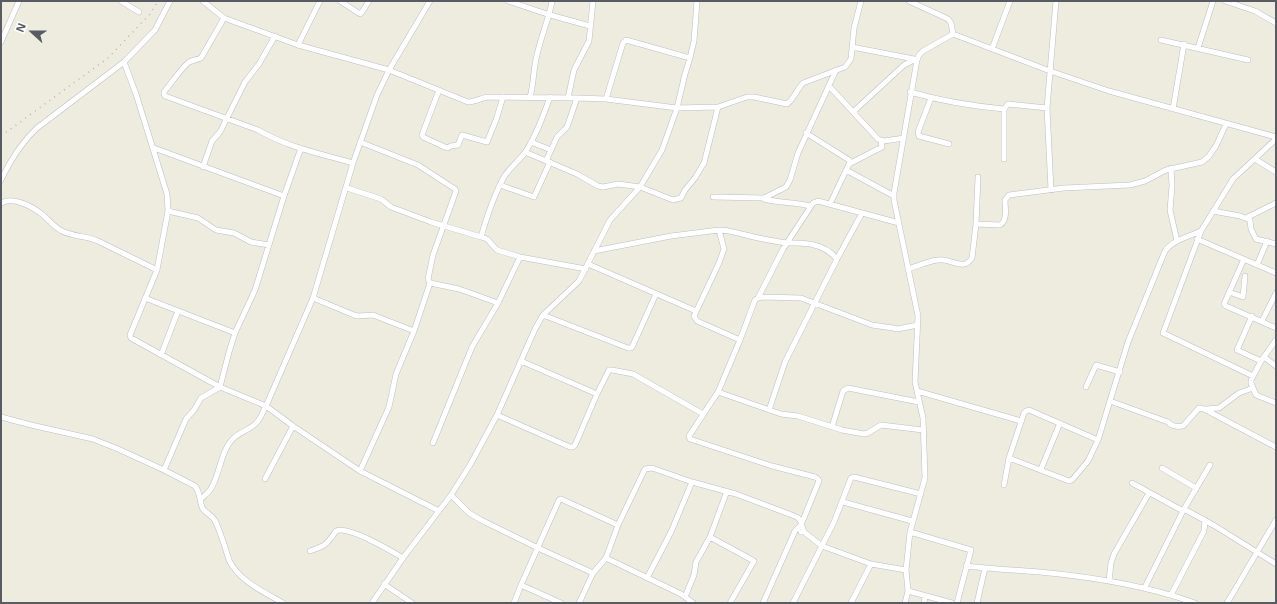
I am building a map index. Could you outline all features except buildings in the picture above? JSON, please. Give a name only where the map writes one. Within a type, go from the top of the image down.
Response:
[{"type":"street","points":[[1,42],[19,1]]},
{"type":"street","points":[[121,1],[139,12]]},
{"type":"street","points":[[1,180],[25,140],[37,128],[124,62],[159,25],[170,1]]},
{"type":"street","points":[[203,1],[224,18],[298,45],[389,70],[468,102],[483,98],[503,97],[578,98],[606,99],[677,108],[718,107],[747,97],[754,97],[787,104],[791,102],[798,87],[803,82],[845,67],[848,64],[851,59],[855,23],[861,1]]},
{"type":"street","points":[[298,45],[320,1]]},
{"type":"street","points":[[340,1],[360,14],[369,1]]},
{"type":"street","points":[[201,498],[210,490],[229,443],[234,437],[258,422],[266,406],[313,298],[360,142],[377,95],[389,70],[430,1]]},
{"type":"street","points":[[508,1],[590,26]]},
{"type":"street","points":[[530,97],[536,56],[541,37],[550,15],[552,1]]},
{"type":"street","points":[[568,98],[574,70],[589,41],[593,1]]},
{"type":"street","points":[[372,603],[403,558],[451,495],[470,465],[497,415],[534,329],[543,315],[579,281],[586,270],[612,216],[640,187],[665,144],[677,108],[694,41],[697,1]]},
{"type":"street","points":[[909,1],[948,19],[951,23],[953,34]]},
{"type":"street","points":[[992,49],[1010,1]]},
{"type":"street","points":[[1051,190],[1047,108],[1056,1]]},
{"type":"street","points":[[1198,48],[1212,1]]},
{"type":"street","points":[[1225,1],[1255,11],[1276,23]]},
{"type":"street","points":[[224,18],[201,58],[196,61],[189,62],[184,67],[164,94],[165,96],[227,118],[301,148],[354,163]]},
{"type":"street","points":[[953,34],[1050,71],[1109,91],[1276,138],[1233,179],[1201,232],[1197,239],[1164,333],[1253,376]]},
{"type":"street","points":[[853,112],[904,66],[916,59],[923,51],[953,34]]},
{"type":"street","points":[[203,167],[212,141],[220,132],[245,82],[259,64],[275,36]]},
{"type":"street","points":[[606,99],[623,43],[626,40],[690,58]]},
{"type":"street","points":[[1161,40],[1184,44],[1248,60]]},
{"type":"street","points":[[1173,109],[1184,44]]},
{"type":"street","points":[[852,47],[916,59]]},
{"type":"street","points":[[905,603],[908,590],[906,570],[910,532],[925,478],[923,418],[915,373],[918,325],[917,310],[894,196],[916,59]]},
{"type":"street","points":[[124,62],[136,94],[168,194],[168,211],[157,270],[130,335],[133,341],[220,387],[266,406],[360,471],[439,511]]},
{"type":"street","points":[[713,197],[763,198],[768,197],[789,184],[796,159],[806,133],[836,70]]},
{"type":"street","points":[[829,86],[881,141],[882,147],[849,164],[830,204]]},
{"type":"street","points":[[439,90],[422,135],[423,137],[447,148],[458,145],[462,135],[487,142],[503,97]]},
{"type":"street","points":[[910,92],[970,106],[1004,109]]},
{"type":"street","points":[[481,237],[488,213],[500,185],[507,173],[525,152],[531,142],[550,98]]},
{"type":"street","points":[[500,185],[534,197],[548,162],[550,150],[558,135],[567,127],[578,98]]},
{"type":"street","points":[[932,98],[918,134],[919,136],[949,144]]},
{"type":"street","points":[[1004,159],[1004,109],[1008,104],[1047,108]]},
{"type":"street","points":[[525,152],[577,174],[598,186],[603,187],[618,184],[640,187],[673,200],[681,198],[704,163],[718,107]]},
{"type":"street","points":[[976,224],[1002,224],[1005,219],[1005,200],[1009,195],[1051,190],[1130,185],[1145,181],[1171,168],[1202,162],[1209,156],[1216,146],[1226,124]]},
{"type":"street","points":[[806,133],[849,160],[849,164]]},
{"type":"street","points":[[881,141],[904,138]]},
{"type":"street","points":[[360,142],[418,165],[456,189],[456,193],[433,255],[428,279],[430,283],[414,332],[396,374],[388,407],[360,471]]},
{"type":"street","points":[[531,142],[550,150]]},
{"type":"street","points":[[154,148],[284,196]]},
{"type":"street","points":[[164,470],[186,419],[194,410],[201,398],[220,387],[235,333],[255,290],[284,196],[301,148]]},
{"type":"street","points":[[1255,159],[1276,172]]},
{"type":"street","points":[[1171,168],[1172,186],[1170,210],[1177,241]]},
{"type":"street","points":[[846,170],[894,196]]},
{"type":"street","points":[[908,269],[937,260],[963,265],[967,264],[972,258],[976,224],[978,177]]},
{"type":"street","points":[[346,188],[380,199],[391,207],[431,222],[481,237],[490,242],[497,250],[520,257],[586,270]]},
{"type":"street","points":[[763,198],[771,201],[799,203],[810,206]]},
{"type":"street","points":[[1,203],[12,200],[18,201],[39,212],[60,231],[90,238],[157,270]]},
{"type":"street","points":[[763,603],[795,531],[801,525],[819,481],[815,477],[772,466],[690,439],[689,436],[718,392],[755,300],[758,298],[787,243],[810,206],[818,201],[899,223]]},
{"type":"street","points":[[1246,218],[1276,202]]},
{"type":"street","points":[[168,211],[198,218],[212,228],[234,233],[251,242],[269,246]]},
{"type":"street","points":[[1213,212],[1240,216],[1250,220],[1251,229],[1256,239],[1276,244]]},
{"type":"street","points":[[769,410],[783,367],[837,259],[862,213]]},
{"type":"street","points":[[719,230],[724,249],[694,316],[697,321],[740,340]]},
{"type":"street","points":[[594,251],[671,236],[726,230],[760,239],[787,243],[813,244],[824,248],[832,253],[837,259]]},
{"type":"street","points":[[1009,458],[1069,481],[1072,480],[1088,461],[1098,440],[1128,342],[1165,251],[1168,246],[1177,241],[1201,232]]},
{"type":"street","points":[[1197,239],[1276,273]]},
{"type":"street","points":[[1258,265],[1267,241]]},
{"type":"street","points":[[433,443],[472,347],[498,303],[520,257]]},
{"type":"street","points":[[1244,259],[1224,302],[1226,306],[1252,316],[1276,328]]},
{"type":"street","points":[[588,264],[696,311]]},
{"type":"street","points":[[1229,292],[1243,297],[1245,276]]},
{"type":"street","points":[[430,283],[459,289],[498,303]]},
{"type":"street","points":[[1262,321],[1276,293]]},
{"type":"street","points":[[543,315],[614,343],[631,348],[656,294]]},
{"type":"street","points":[[146,298],[178,312],[235,333]]},
{"type":"street","points":[[313,298],[354,316],[373,315],[414,332]]},
{"type":"street","points":[[758,298],[801,298],[872,324],[897,329],[918,325]]},
{"type":"street","points":[[161,355],[178,312]]},
{"type":"street","points":[[1252,316],[1236,348],[1238,351],[1263,359],[1276,366]]},
{"type":"street","points":[[1276,340],[1253,376],[1251,383],[1256,395],[1276,403]]},
{"type":"street","points":[[521,361],[597,394]]},
{"type":"street","points":[[1086,387],[1096,365],[1120,372]]},
{"type":"street","points":[[497,415],[573,447],[609,370],[633,374],[703,414]]},
{"type":"street","points":[[832,427],[844,390],[848,388],[919,402]]},
{"type":"street","points":[[1110,401],[1168,422],[1170,425],[1176,427],[1183,426],[1199,408],[1219,408],[1239,394],[1253,388]]},
{"type":"street","points":[[917,391],[1021,421]]},
{"type":"street","points":[[718,392],[781,414],[798,416],[832,427],[864,434],[881,425],[923,430]]},
{"type":"street","points":[[1204,409],[1276,447]]},
{"type":"street","points":[[1004,485],[1009,458],[1026,410],[1098,440]]},
{"type":"street","points":[[1,417],[92,439],[118,449],[195,486],[201,498],[202,508],[214,519],[230,562],[235,569],[244,579],[258,589],[283,603]]},
{"type":"street","points":[[1041,469],[1060,423]]},
{"type":"street","points":[[264,479],[293,426]]},
{"type":"street","points":[[1145,588],[1183,510],[1210,465]]},
{"type":"street","points":[[578,603],[593,573],[606,558],[618,525],[645,469],[652,468],[692,482],[753,499],[798,517],[804,532],[822,546],[871,564],[906,570]]},
{"type":"street","points":[[1162,468],[1196,488]]},
{"type":"street","points":[[793,603],[843,502],[851,478],[854,477],[921,494]]},
{"type":"street","points":[[647,578],[674,526],[692,482]]},
{"type":"street","points":[[1132,482],[1183,510],[1205,520],[1276,564]]},
{"type":"street","points":[[685,597],[694,575],[696,562],[710,537],[727,491]]},
{"type":"street","points":[[1109,581],[1111,563],[1114,554],[1149,492]]},
{"type":"street","points":[[451,495],[475,517],[593,573]]},
{"type":"street","points":[[514,603],[520,585],[538,548],[558,500],[561,499],[618,525]]},
{"type":"street","points":[[843,502],[912,521]]},
{"type":"street","points":[[1172,595],[1204,531],[1205,520]]},
{"type":"street","points":[[1227,603],[1276,520]]},
{"type":"street","points":[[1204,531],[1214,526]]},
{"type":"street","points":[[310,551],[324,546],[336,531],[344,529],[373,541],[403,558]]},
{"type":"street","points":[[795,531],[804,532]]},
{"type":"street","points":[[910,532],[969,550],[970,552],[956,603]]},
{"type":"street","points":[[710,537],[754,561],[730,603]]},
{"type":"street","points":[[606,558],[685,597],[693,603]]},
{"type":"street","points":[[851,603],[871,564]]},
{"type":"street","points":[[966,566],[1094,578],[1145,588],[1195,603]]},
{"type":"street","points":[[977,603],[985,568]]},
{"type":"street","points":[[384,584],[412,603]]},
{"type":"street","points":[[520,585],[562,603]]},
{"type":"street","points":[[908,590],[952,603]]},
{"type":"street","points":[[924,603],[926,596]]},
{"type":"railway","points":[[1,136],[108,58],[150,14],[158,1]]}]
